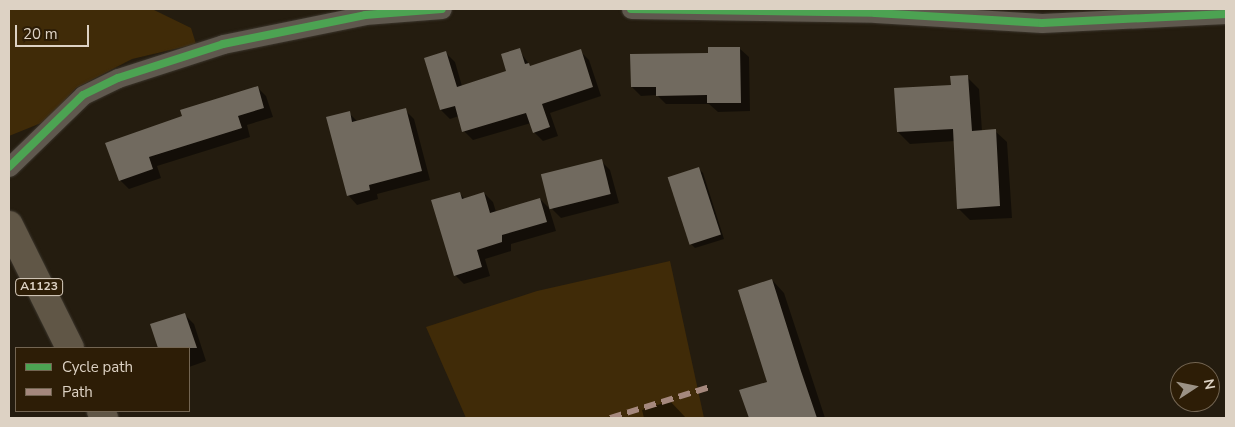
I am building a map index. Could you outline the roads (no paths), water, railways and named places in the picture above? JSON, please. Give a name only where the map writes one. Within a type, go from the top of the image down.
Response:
[{"type":"main road","name":"A1123","points":[[9,225],[70,347]]},
{"type":"street","points":[[9,167],[83,94],[118,78],[223,44],[365,15],[442,9]]},
{"type":"street","points":[[631,9],[875,13],[1042,23],[1226,14]]}]
